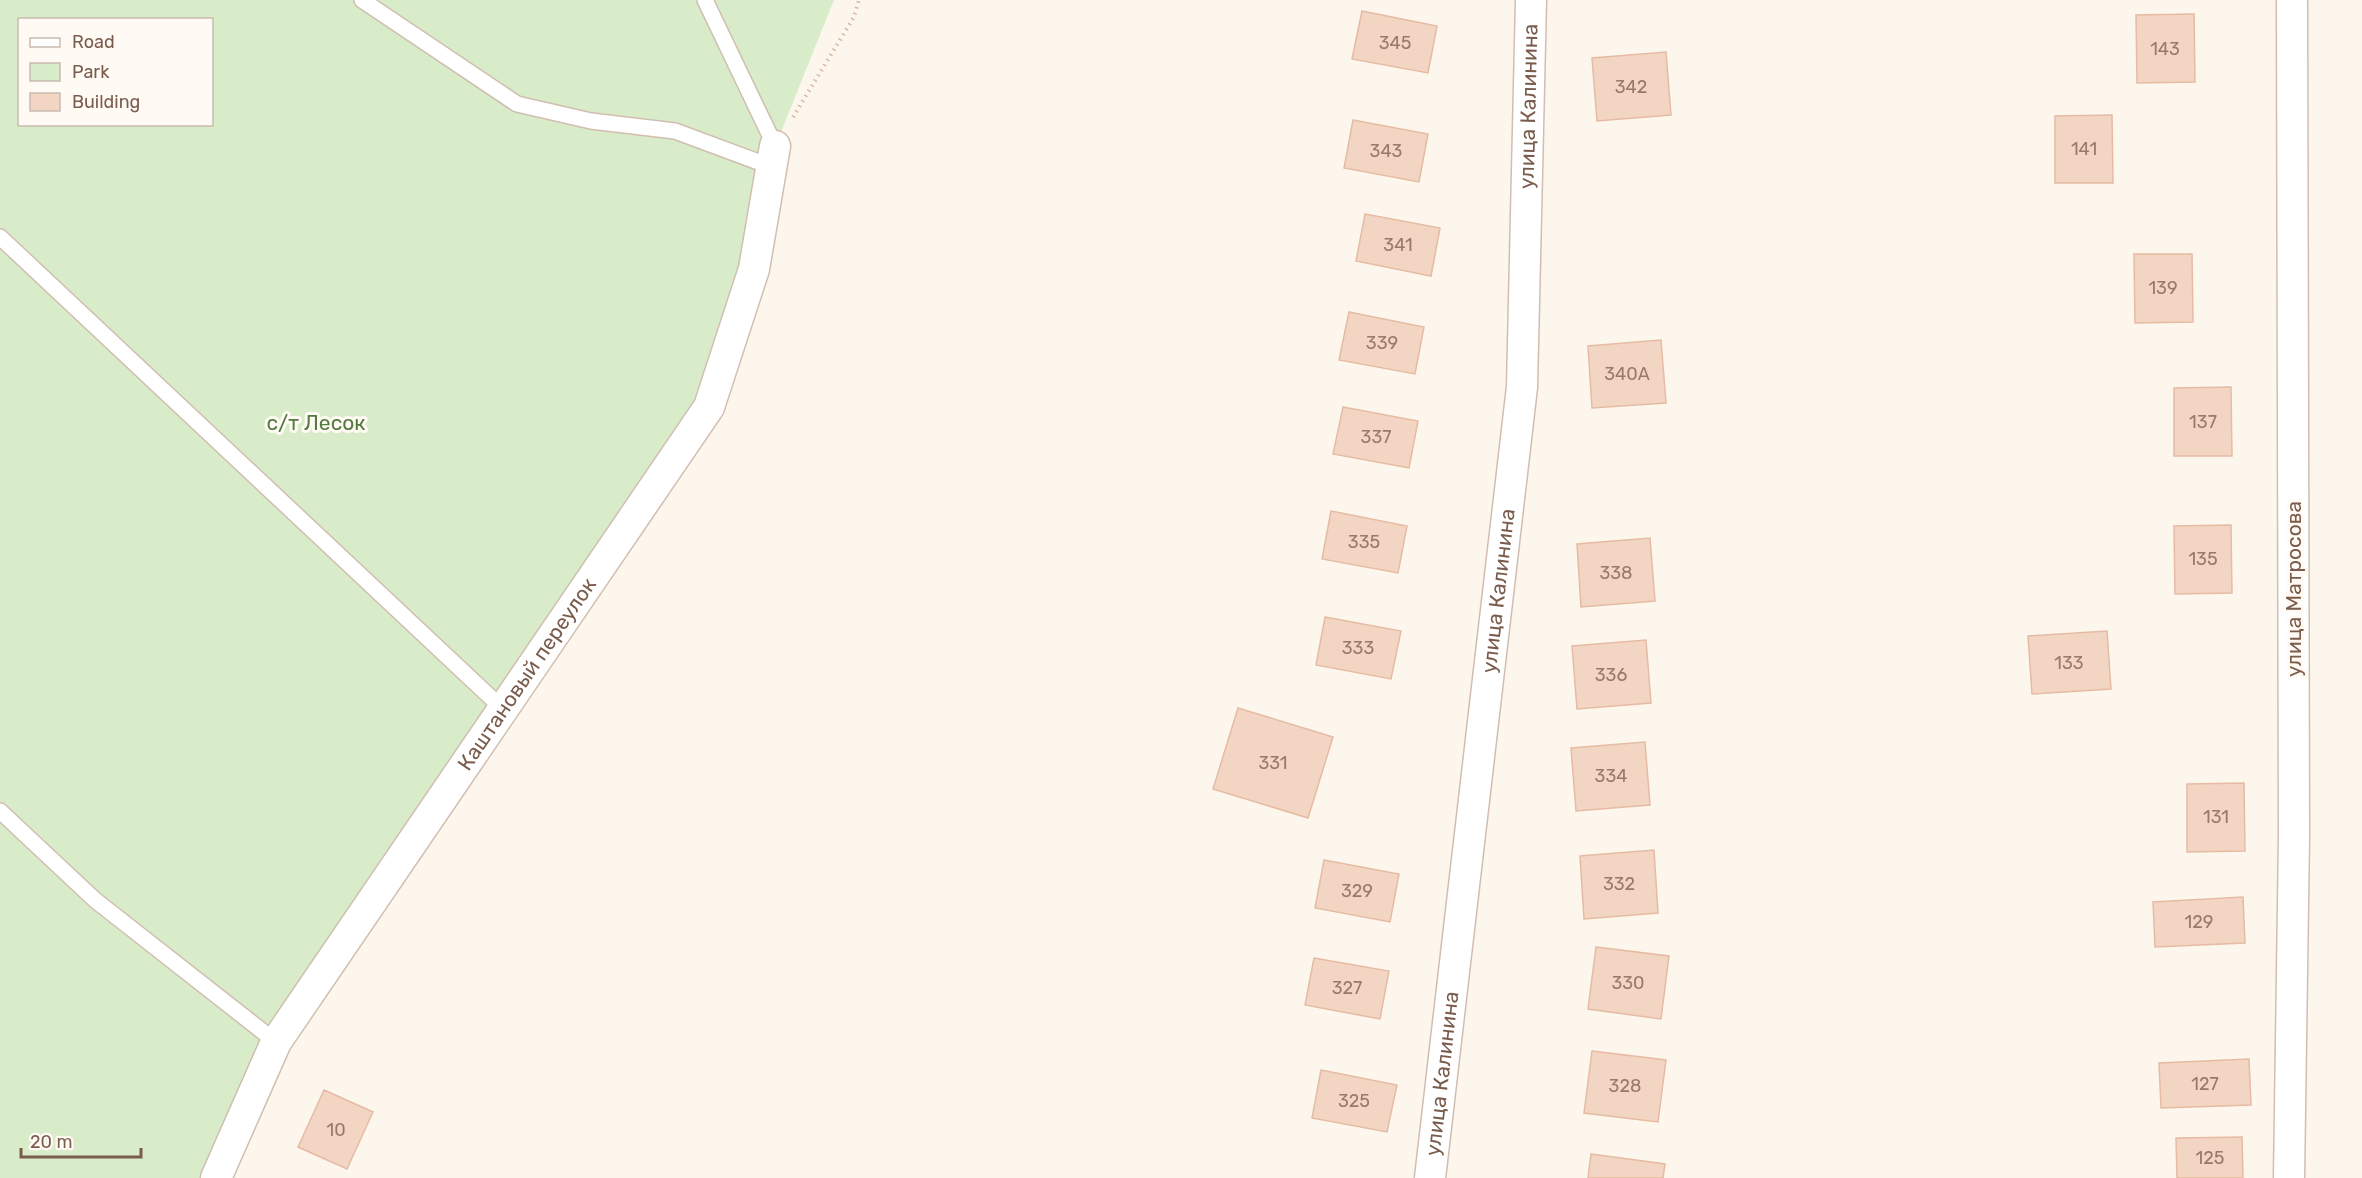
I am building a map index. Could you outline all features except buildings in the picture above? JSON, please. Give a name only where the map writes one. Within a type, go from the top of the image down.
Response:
[{"type":"street","name":"улица Калинина","points":[[1430,1178],[1522,387],[1531,0]]},
{"type":"street","name":"улица Матросова","points":[[2289,1178],[2294,836],[2292,0]]},
{"type":"street","name":"Каштановый переулок","points":[[216,1178],[276,1042],[709,407],[754,268],[774,157]]},
{"type":"lane","points":[[362,0],[517,104],[591,121],[675,131],[774,157]]},
{"type":"lane","points":[[705,0],[774,157]]},
{"type":"lane","points":[[0,237],[503,709]]},
{"type":"lane","points":[[0,811],[94,900],[276,1042]]},
{"type":"path","points":[[774,157],[854,17],[859,0]]},
{"type":"green space","name":"с/т Лесок","points":[[0,0],[834,0],[775,147],[709,407],[276,1042],[225,1178],[0,1178]]}]
